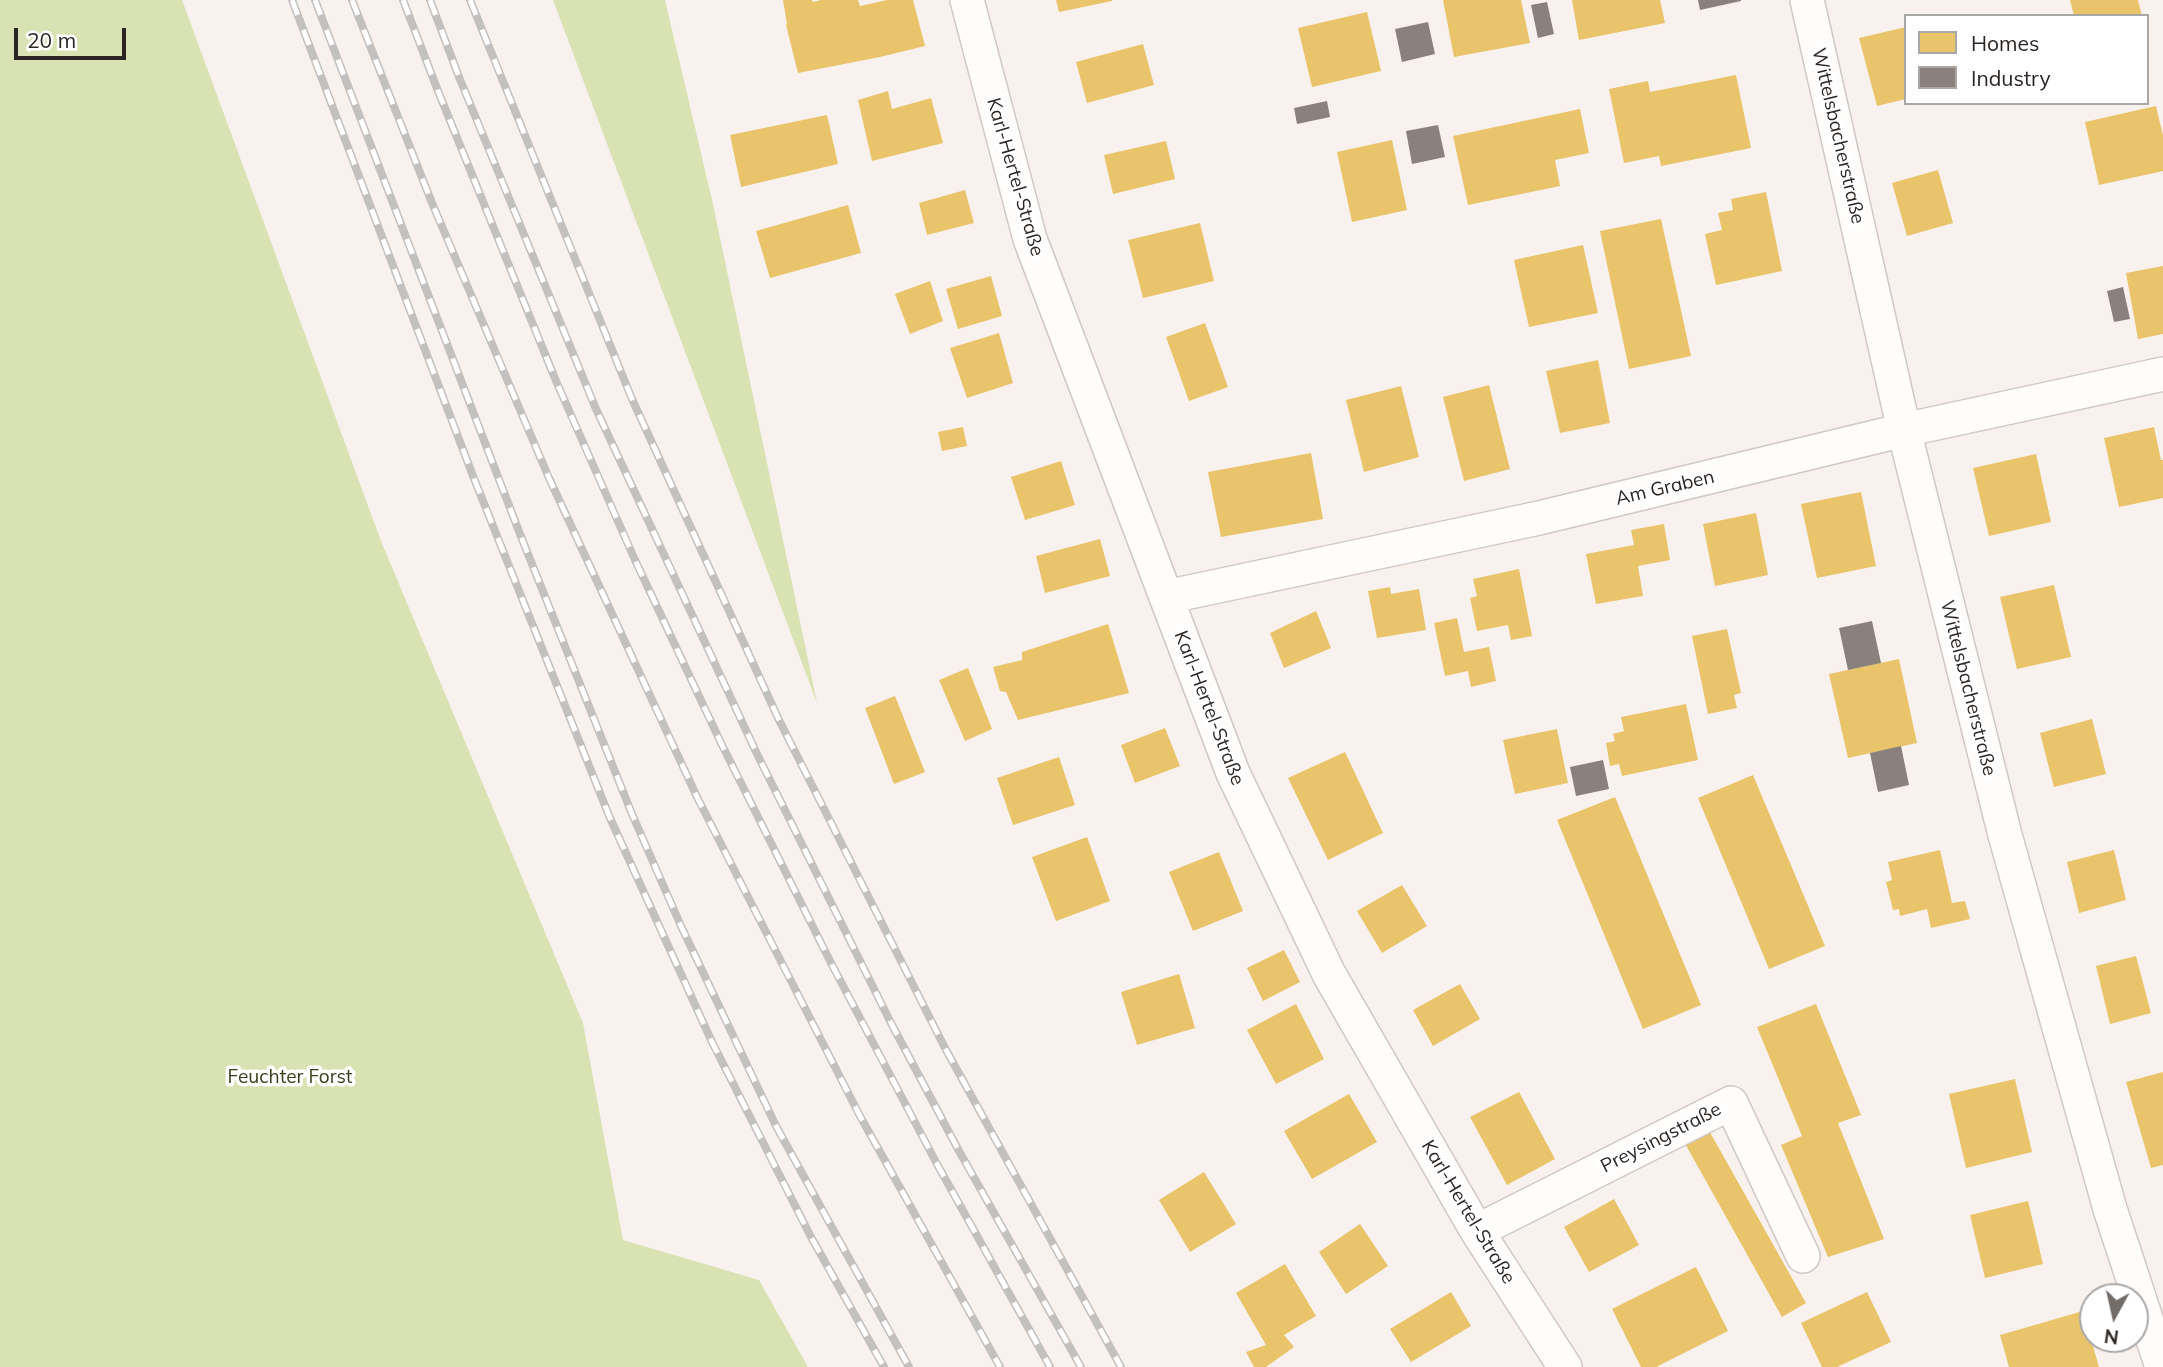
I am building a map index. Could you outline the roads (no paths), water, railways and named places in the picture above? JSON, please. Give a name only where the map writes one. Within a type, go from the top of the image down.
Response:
[{"type":"street","name":"Karl-Hertel-Straße","points":[[967,0],[1030,239],[1233,773],[1329,974],[1477,1231],[1565,1367]]},
{"type":"street","name":"Wittelsbacherstraße","points":[[1807,0],[1904,430],[2005,835],[2110,1209],[2162,1367]]},
{"type":"street","name":"Am Graben","points":[[1166,597],[1539,518],[1904,430],[2163,374]]},
{"type":"street","name":"Preysingstraße","points":[[1477,1231],[1731,1103],[1803,1256]]},
{"type":"railway","points":[[292,0],[473,476],[610,818],[712,1042],[811,1237],[884,1367]]},
{"type":"railway","points":[[315,0],[520,534],[632,814],[681,926],[776,1126],[909,1367]]},
{"type":"railway","points":[[352,0],[432,203],[549,478],[698,799],[860,1116],[1000,1367]]},
{"type":"railway","points":[[403,0],[556,381],[635,560],[722,745],[831,963],[937,1164],[1050,1367]]},
{"type":"railway","points":[[430,0],[596,409],[758,756],[891,1023],[959,1151],[1081,1367]]},
{"type":"railway","points":[[470,0],[632,399],[779,720],[945,1048],[1121,1367]]},
{"type":"park label","name":"Feuchter Forst","points":[[290,1077]]}]
